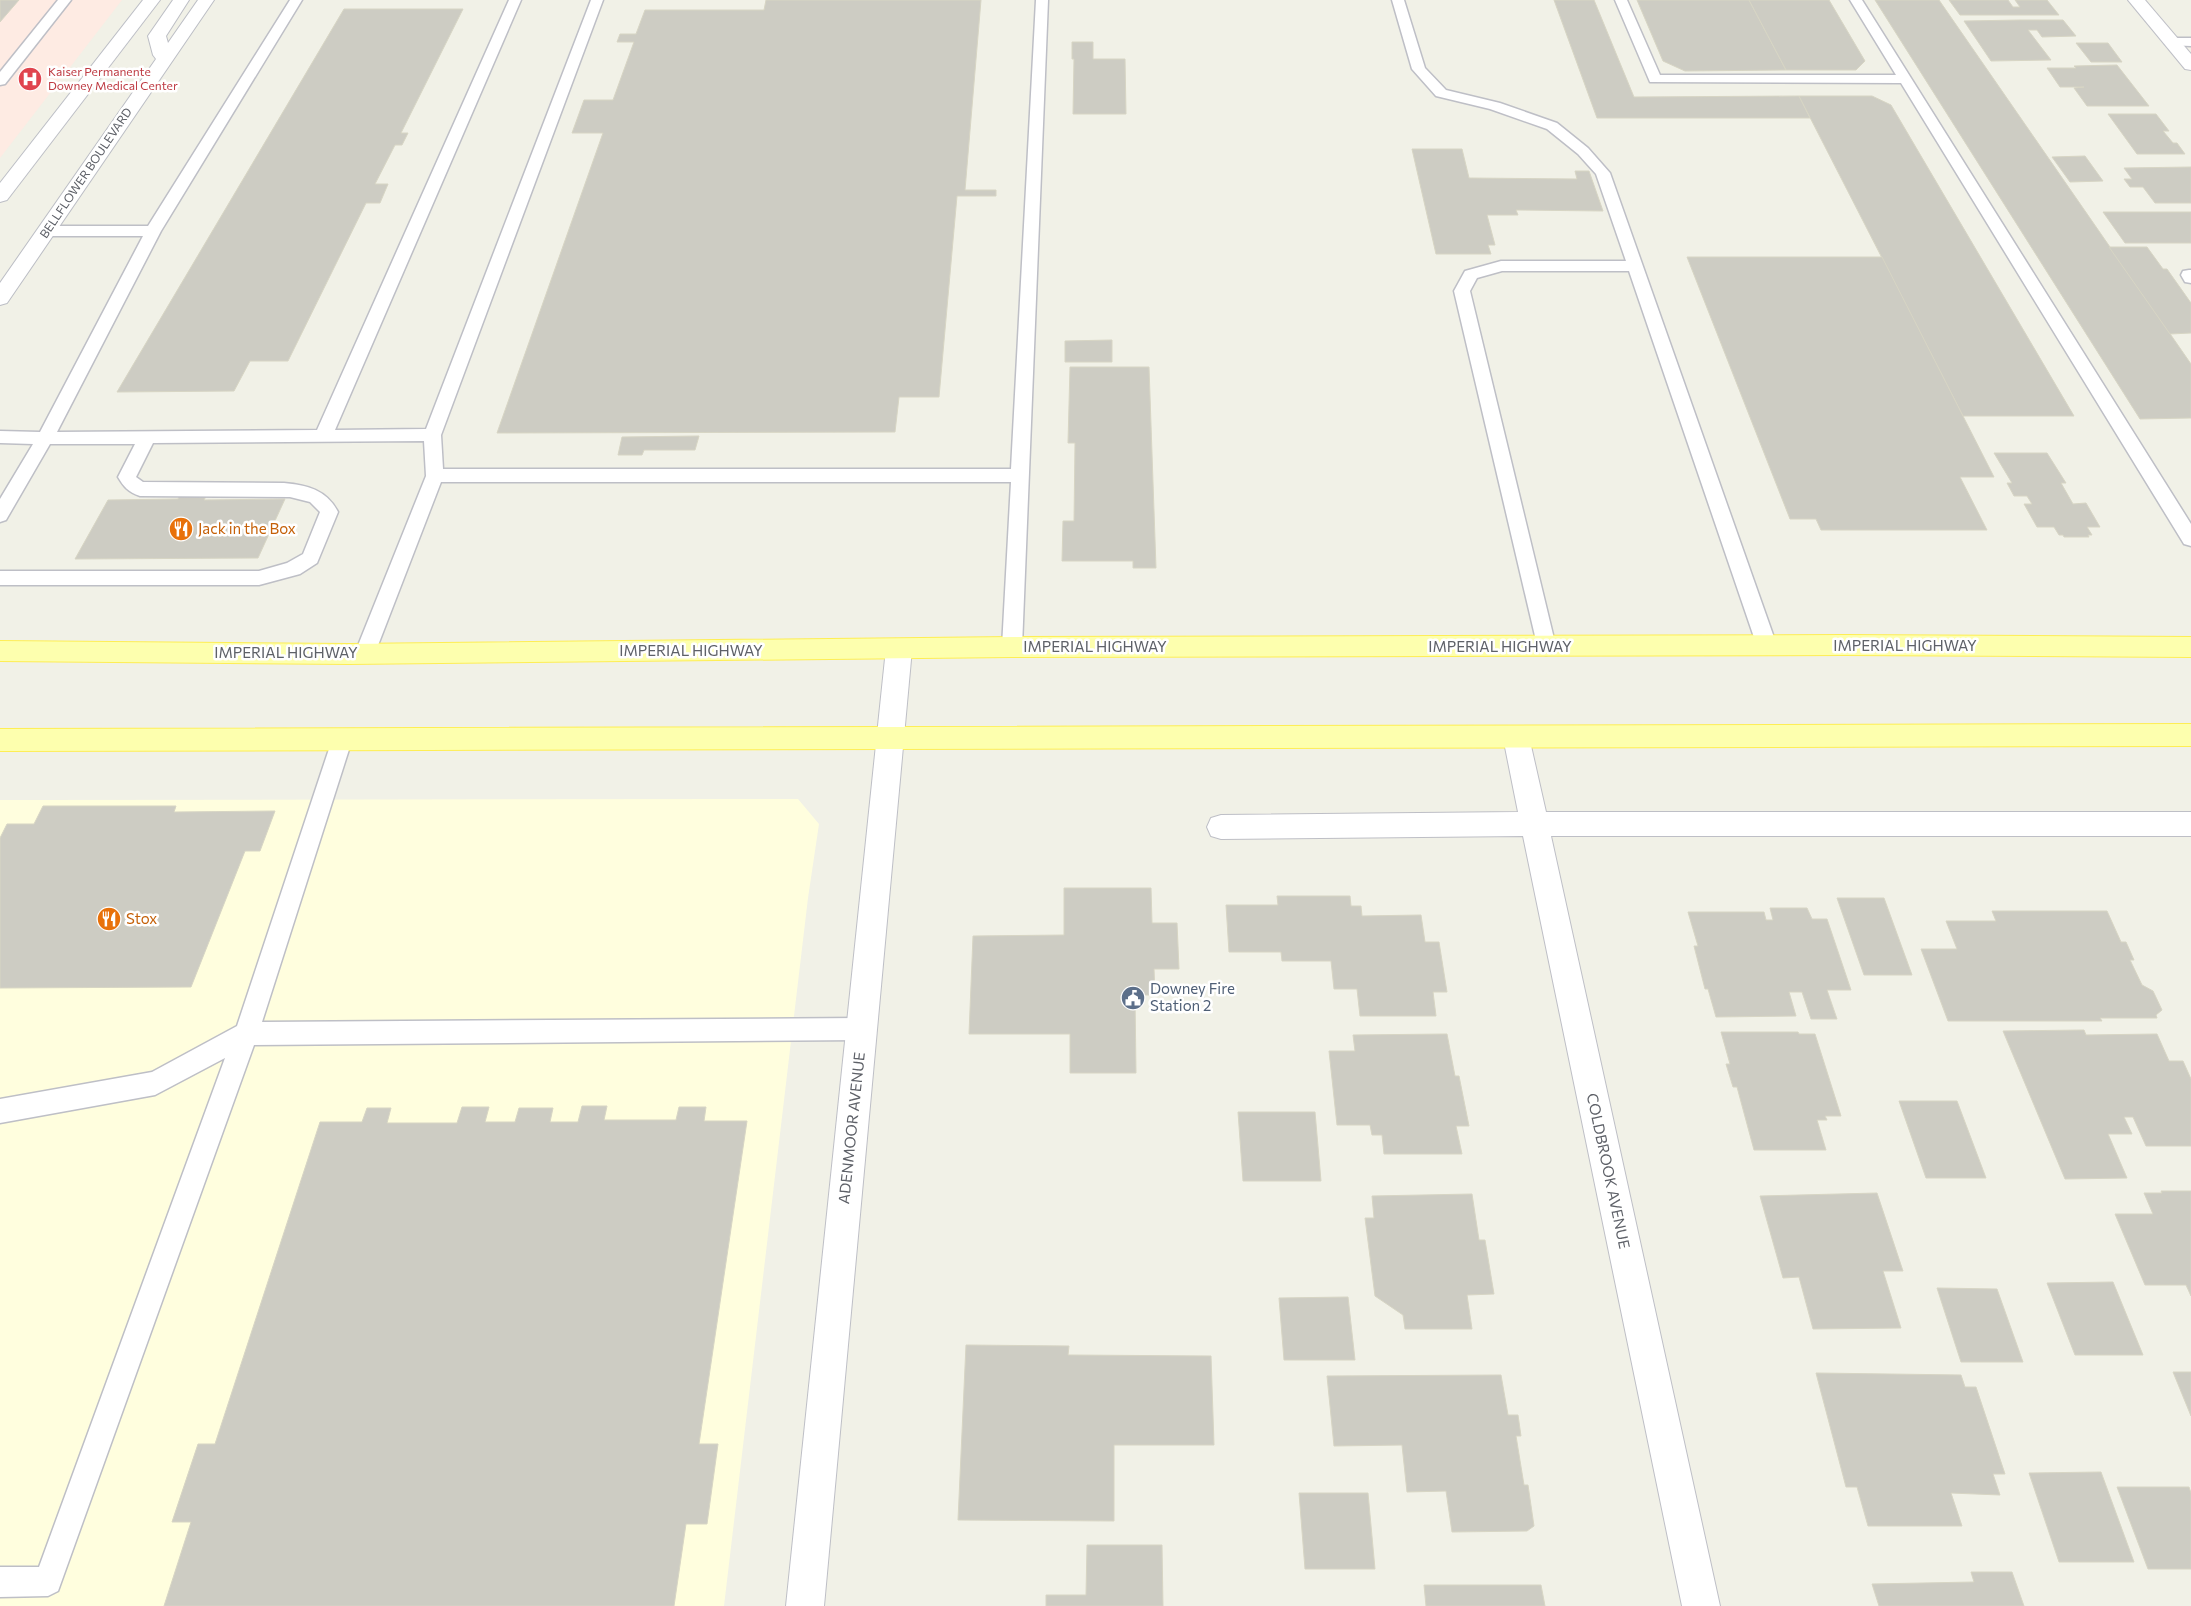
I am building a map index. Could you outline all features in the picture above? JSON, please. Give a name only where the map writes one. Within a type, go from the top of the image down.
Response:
[{"type":"main road","name":"IMPERIAL HIGHWAY","points":[[0,651],[365,653],[1012,647],[1767,646],[2191,648]]},
{"type":"main road","points":[[0,740],[2191,736]]},
{"type":"street","points":[[0,196],[7,177],[152,0]]},
{"type":"street","points":[[164,59],[157,36],[181,0]]},
{"type":"street","name":"BELLFLOWER BOULEVARD","points":[[0,298],[206,0]]},
{"type":"street","points":[[2136,0],[2191,65]]},
{"type":"street","name":"ADENMOOR AVENUE","points":[[805,1606],[899,649]]},
{"type":"street","name":"COLDBROOK AVENUE","points":[[1516,737],[1701,1606]]},
{"type":"street","points":[[1221,827],[1533,824],[2188,830]]},
{"type":"lane","points":[[0,81],[65,0]]},
{"type":"lane","points":[[0,515],[45,438],[153,231],[296,0]]},
{"type":"lane","points":[[323,436],[515,0]]},
{"type":"lane","points":[[365,653],[435,476],[432,435],[597,0]]},
{"type":"lane","points":[[1012,647],[1022,475],[1042,0]]},
{"type":"lane","points":[[1398,0],[1419,69],[1442,93],[1494,106],[1552,126],[1583,151],[1603,173],[1767,646]]},
{"type":"lane","points":[[1621,0],[1655,79],[1905,79]]},
{"type":"lane","points":[[1856,0],[2191,539]]},
{"type":"lane","points":[[2172,42],[2191,42]]},
{"type":"lane","points":[[46,231],[153,231]]},
{"type":"lane","points":[[1546,647],[1462,291],[1471,275],[1501,266],[1635,266]]},
{"type":"lane","points":[[0,437],[147,438],[432,435]]},
{"type":"lane","points":[[0,578],[259,578],[293,569],[310,558],[330,512],[327,504],[298,491],[140,489],[132,485],[127,477],[147,438]]},
{"type":"lane","points":[[435,476],[1022,475]]},
{"type":"lane","points":[[0,1582],[48,1581],[246,1034],[342,740]]},
{"type":"lane","points":[[0,1111],[155,1083],[246,1034],[861,1029]]},
{"type":"shaded area","name":"Kaiser Permanente Downey Medical Center","points":[[0,0],[122,0],[0,158]]},
{"type":"shaded area","points":[[798,799],[819,824],[808,898],[724,1606],[0,1606],[0,800]]},
{"type":"building","points":[[0,0],[19,0],[0,22]]},
{"type":"building","points":[[766,0],[981,0],[965,190],[996,190],[996,196],[957,196],[939,397],[899,397],[895,432],[497,433],[603,133],[572,133],[584,100],[613,100],[634,42],[617,42],[620,34],[636,34],[645,10],[764,10]]},
{"type":"building","points":[[1554,0],[1594,0],[1634,97],[1799,96],[1810,118],[1597,118]]},
{"type":"building","points":[[1637,0],[1749,0],[1786,70],[1685,71],[1663,61]]},
{"type":"building","points":[[1749,0],[1829,0],[1865,61],[1856,70],[1786,70]]},
{"type":"building","points":[[1875,0],[1939,0],[2191,364],[2191,418],[2140,419]]},
{"type":"building","points":[[1949,0],[2008,0],[2013,7],[2020,7],[2015,0],[2047,0],[2059,15],[1960,15]]},
{"type":"building","points":[[344,9],[463,9],[401,133],[408,133],[402,145],[395,145],[375,184],[388,184],[380,203],[366,203],[288,361],[250,361],[234,391],[117,392]]},
{"type":"building","points":[[2063,20],[2076,36],[2042,37],[2037,30],[2028,30],[2051,60],[1991,61],[1964,21]]},
{"type":"building","points":[[1072,42],[1093,42],[1093,59],[1125,59],[1126,114],[1073,114],[1074,59],[1072,59]]},
{"type":"building","points":[[2076,43],[2108,43],[2122,62],[2091,62]]},
{"type":"building","points":[[2117,65],[2149,106],[2087,106],[2074,88],[2084,87],[2060,87],[2047,68],[2076,68],[2074,66]]},
{"type":"building","points":[[1799,96],[1872,96],[1891,105],[2074,416],[1963,416]]},
{"type":"building","points":[[2108,114],[2156,114],[2169,131],[2163,131],[2173,143],[2177,143],[2185,154],[2137,154]]},
{"type":"building","points":[[1412,149],[1462,149],[1469,178],[1577,179],[1575,171],[1589,171],[1603,211],[1516,210],[1518,215],[1487,215],[1495,245],[1488,245],[1491,254],[1436,254]]},
{"type":"building","points":[[2085,156],[2103,181],[2070,182],[2052,157]]},
{"type":"building","points":[[2191,167],[2191,203],[2155,203],[2143,187],[2130,187],[2124,179],[2132,179],[2124,168]]},
{"type":"building","points":[[2103,212],[2191,212],[2191,243],[2125,243]]},
{"type":"building","points":[[2109,247],[2147,247],[2163,269],[2167,269],[2191,303],[2191,333],[2170,334]]},
{"type":"building","points":[[1687,257],[1882,257],[1994,477],[1960,477],[1987,530],[1821,530],[1816,519],[1790,519]]},
{"type":"building","points":[[1112,340],[1112,362],[1065,362],[1065,341]]},
{"type":"building","points":[[1070,367],[1149,367],[1156,568],[1133,568],[1133,561],[1062,561],[1063,521],[1074,521],[1075,443],[1068,443]]},
{"type":"building","points":[[699,436],[695,450],[644,450],[642,455],[618,455],[622,437]]},
{"type":"building","points":[[1994,453],[2047,453],[2066,483],[2061,483],[2073,504],[2086,503],[2100,527],[2087,527],[2092,535],[2088,535],[2089,537],[2064,537],[2059,535],[2054,527],[2037,527],[2024,504],[2032,504],[2027,496],[2014,496],[2007,483],[2012,483]]},
{"type":"building","name":"Jack in the Box","points":[[182,491],[209,491],[204,500],[285,499],[258,558],[75,559],[108,500],[178,499]]},
{"type":"building","name":"Stox","points":[[43,806],[176,806],[174,812],[275,811],[260,851],[245,851],[191,987],[0,988],[0,838],[7,824],[34,824]]},
{"type":"building","points":[[1064,888],[1151,888],[1152,923],[1177,923],[1179,969],[1154,969],[1155,995],[1135,995],[1136,1073],[1070,1073],[1070,1034],[969,1034],[973,936],[1064,935]]},
{"type":"building","points":[[1277,896],[1350,896],[1351,906],[1361,906],[1362,916],[1421,915],[1425,942],[1439,942],[1447,992],[1433,992],[1436,1016],[1360,1016],[1357,989],[1334,989],[1331,961],[1282,961],[1281,952],[1229,952],[1226,905],[1278,905]]},
{"type":"building","points":[[1837,898],[1884,898],[1912,975],[1864,975]]},
{"type":"building","points":[[1770,908],[1807,908],[1812,919],[1827,919],[1851,990],[1827,990],[1837,1019],[1811,1019],[1802,992],[1789,992],[1796,1016],[1716,1017],[1708,989],[1705,989],[1694,946],[1698,946],[1688,912],[1764,912],[1766,920],[1773,920]]},
{"type":"building","points":[[1992,911],[2107,911],[2121,942],[2126,942],[2134,960],[2130,960],[2142,985],[2153,991],[2162,1010],[2156,1015],[2157,1018],[2100,1018],[2102,1021],[1948,1021],[1921,949],[1957,949],[1946,921],[1996,921]]},
{"type":"building","points":[[2084,1030],[2086,1035],[2157,1034],[2169,1061],[2183,1061],[2191,1079],[2191,1146],[2146,1146],[2133,1117],[2124,1117],[2132,1134],[2108,1134],[2127,1178],[2065,1179],[2003,1031]]},
{"type":"building","points":[[1721,1032],[1798,1032],[1799,1034],[1815,1034],[1841,1116],[1825,1116],[1827,1120],[1817,1120],[1826,1150],[1754,1150],[1737,1087],[1733,1087],[1726,1064],[1730,1064]]},
{"type":"building","points":[[1447,1034],[1455,1076],[1459,1076],[1469,1126],[1456,1126],[1462,1154],[1384,1154],[1382,1135],[1372,1135],[1370,1125],[1337,1125],[1329,1051],[1355,1051],[1353,1035]]},
{"type":"building","points":[[1899,1101],[1957,1101],[1986,1178],[1926,1178]]},
{"type":"building","points":[[582,1106],[607,1106],[604,1120],[676,1120],[679,1107],[706,1107],[704,1121],[747,1121],[699,1444],[718,1444],[707,1524],[686,1524],[674,1606],[164,1606],[191,1522],[172,1522],[198,1444],[215,1444],[320,1122],[362,1122],[367,1108],[391,1108],[387,1123],[457,1123],[462,1107],[489,1107],[485,1122],[515,1122],[519,1108],[553,1108],[550,1122],[578,1122]]},
{"type":"building","points":[[1238,1112],[1315,1112],[1321,1181],[1243,1181]]},
{"type":"building","points":[[2161,1191],[2191,1191],[2191,1296],[2186,1285],[2145,1285],[2115,1214],[2153,1214],[2144,1193],[2162,1193]]},
{"type":"building","points":[[1877,1193],[1903,1271],[1883,1271],[1901,1328],[1813,1329],[1799,1277],[1783,1278],[1760,1196]]},
{"type":"building","points":[[1472,1194],[1479,1240],[1485,1240],[1494,1294],[1467,1295],[1472,1329],[1405,1329],[1403,1315],[1375,1296],[1365,1218],[1374,1218],[1372,1196]]},
{"type":"building","points":[[2113,1282],[2143,1355],[2075,1355],[2047,1283]]},
{"type":"building","points":[[1937,1288],[1997,1289],[2023,1362],[1961,1362]]},
{"type":"building","points":[[1348,1297],[1355,1360],[1284,1360],[1279,1298]]},
{"type":"building","points":[[966,1345],[1069,1346],[1068,1355],[1211,1356],[1214,1445],[1114,1445],[1114,1521],[958,1520]]},
{"type":"building","points":[[2173,1372],[2191,1372],[2191,1416]]},
{"type":"building","points":[[1816,1373],[1961,1375],[1965,1387],[1976,1387],[2005,1474],[1993,1474],[2000,1495],[1951,1493],[1962,1526],[1868,1526],[1857,1487],[1846,1487]]},
{"type":"building","points":[[1501,1375],[1508,1415],[1518,1415],[1521,1436],[1516,1436],[1524,1485],[1528,1485],[1534,1526],[1527,1531],[1452,1532],[1446,1491],[1407,1492],[1402,1445],[1334,1446],[1327,1376]]},
{"type":"building","points":[[2101,1472],[2134,1562],[2059,1562],[2029,1473]]},
{"type":"building","points":[[2117,1487],[2189,1487],[2191,1493],[2191,1569],[2148,1569]]},
{"type":"building","points":[[1299,1493],[1368,1493],[1375,1569],[1305,1569]]},
{"type":"building","points":[[1087,1545],[1162,1545],[1163,1606],[1046,1606],[1046,1595],[1086,1595]]},
{"type":"building","points":[[1971,1572],[2012,1572],[2024,1606],[1879,1606],[1872,1584],[1974,1582]]},
{"type":"building","points":[[1424,1585],[1541,1585],[1545,1606],[1426,1606]]},
{"type":"place","name":"Kaiser Permanente Downey Medical Center","points":[[30,79]]},
{"type":"place","name":"Jack in the Box","points":[[181,529]]},
{"type":"place","name":"Stox","points":[[109,919]]},
{"type":"place","name":"Downey Fire Station 2","points":[[1133,998]]}]
